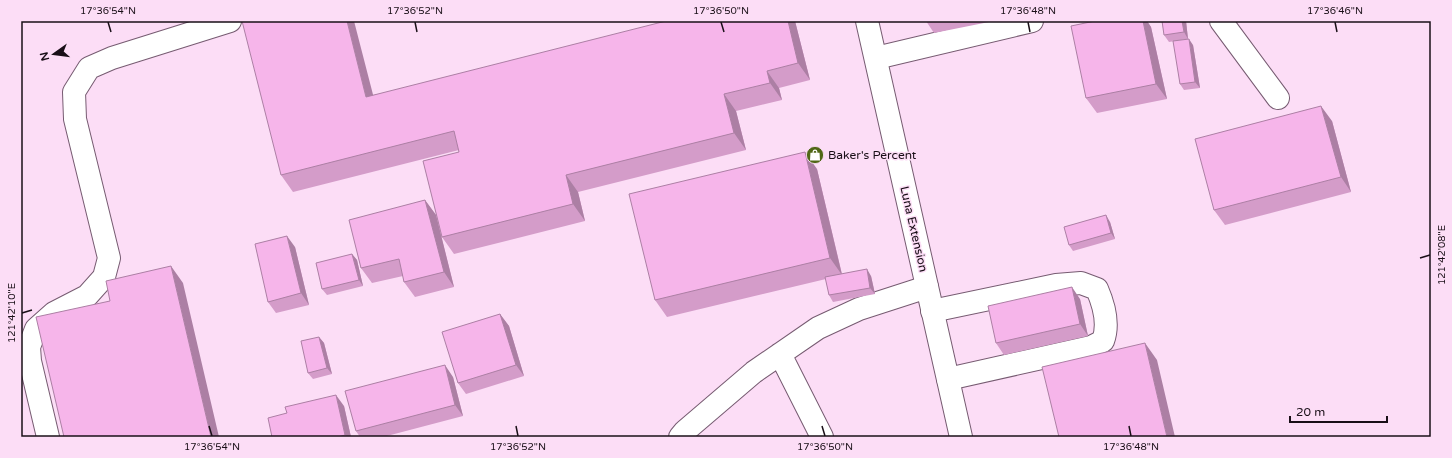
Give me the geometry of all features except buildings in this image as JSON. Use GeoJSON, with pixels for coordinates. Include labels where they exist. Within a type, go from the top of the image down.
{"type":"FeatureCollection","features":[{"type":"Feature","properties":{"kind":"main road"},"geometry":{"type":"LineString","coordinates":[[48,437],[30,361],[29,347],[36,329],[54,313],[87,296],[104,277],[109,258],[75,119],[74,92],[89,68],[112,58],[230,21]]}},
{"type":"Feature","properties":{"kind":"main road","name":"Luna Extension"},"geometry":{"type":"LineString","coordinates":[[867,21],[961,437]]}},
{"type":"Feature","properties":{"kind":"main road"},"geometry":{"type":"LineString","coordinates":[[876,58],[1032,21]]}},
{"type":"Feature","properties":{"kind":"main road"},"geometry":{"type":"LineString","coordinates":[[1221,21],[1278,98]]}},
{"type":"Feature","properties":{"kind":"main road"},"geometry":{"type":"LineString","coordinates":[[932,312],[1056,285],[1081,283],[1097,289],[1102,300],[1106,333],[1103,341],[1091,348],[948,379]]}},
{"type":"Feature","properties":{"kind":"main road"},"geometry":{"type":"LineString","coordinates":[[680,437],[685,431],[754,372],[818,328],[852,312],[927,287]]}},
{"type":"Feature","properties":{"kind":"main road"},"geometry":{"type":"LineString","coordinates":[[780,354],[822,437]]}},
{"type":"Feature","properties":{"kind":"place","name":"Baker's Percent"},"geometry":{"type":"Point","coordinates":[815,155]}}]}
